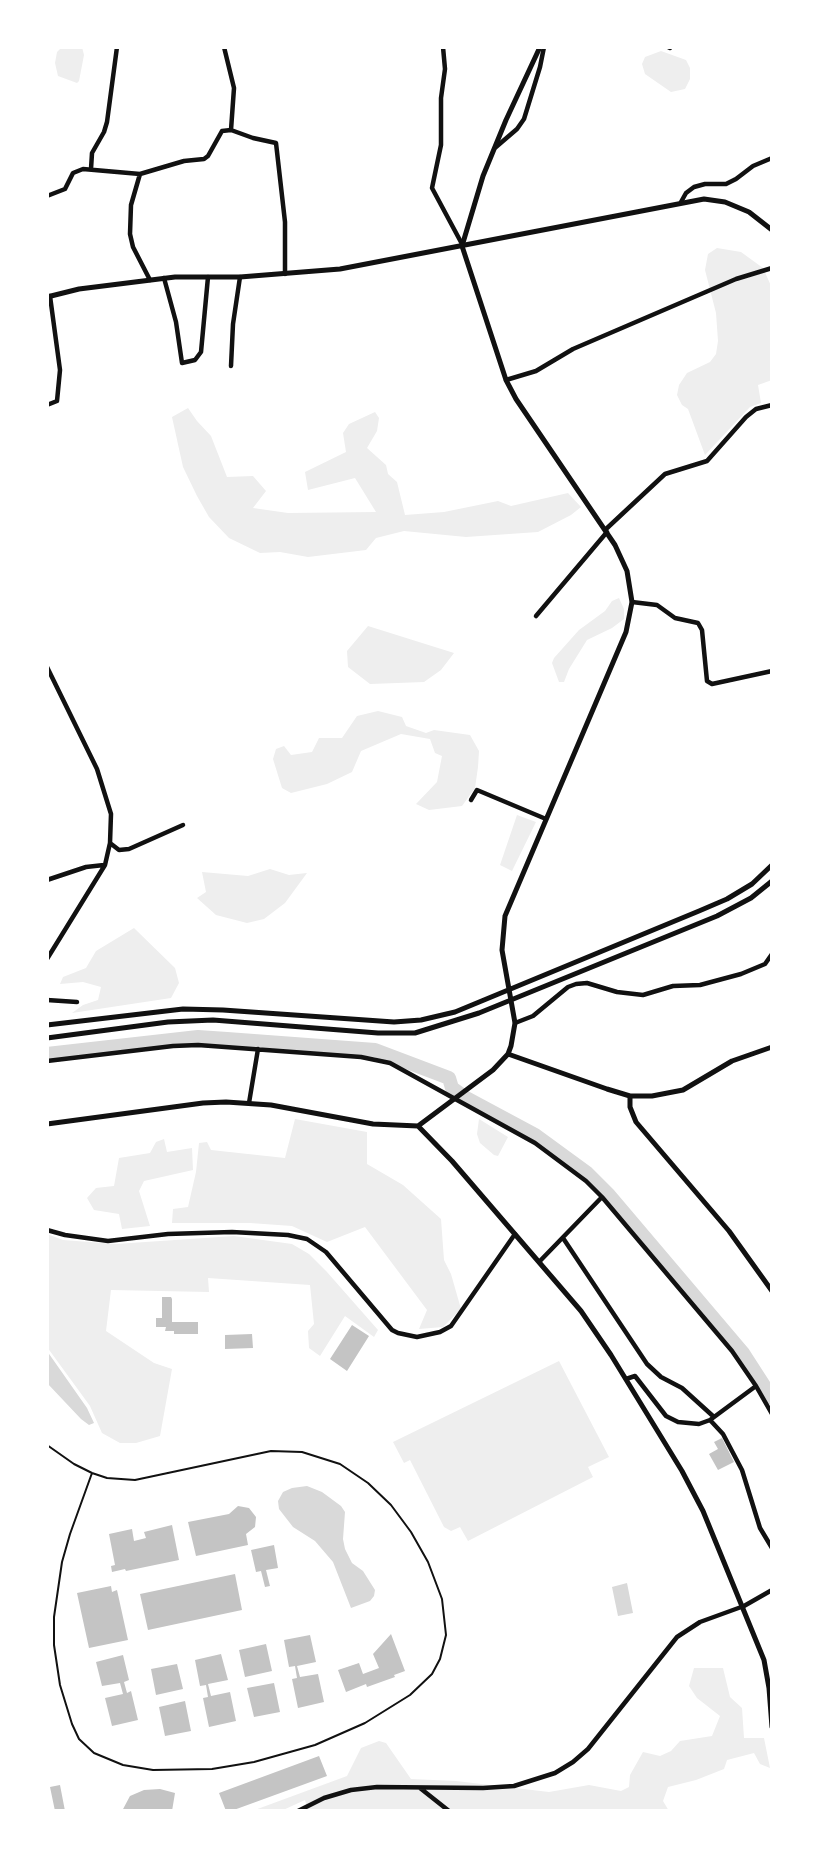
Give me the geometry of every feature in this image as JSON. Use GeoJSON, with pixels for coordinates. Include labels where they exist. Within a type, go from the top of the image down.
{"type":"FeatureCollection","features":[{"type":"Feature","properties":{"kind":"street"},"geometry":{"type":"LineString","coordinates":[[91,169],[92,153],[107,122],[117,47]]}},
{"type":"Feature","properties":{"kind":"street"},"geometry":{"type":"LineString","coordinates":[[225,47],[235,101],[231,130]]}},
{"type":"Feature","properties":{"kind":"street"},"geometry":{"type":"LineString","coordinates":[[47,1124],[203,1103],[249,1103],[373,1124],[418,1126],[493,1070],[512,1046],[515,1023],[502,950],[505,916],[626,632],[632,601],[627,571],[606,531],[516,399],[506,380],[462,245],[432,188],[441,145],[441,98],[445,69],[443,47]]}},
{"type":"Feature","properties":{"kind":"street"},"geometry":{"type":"LineString","coordinates":[[462,245],[483,176],[542,47]]}},
{"type":"Feature","properties":{"kind":"street"},"geometry":{"type":"LineString","coordinates":[[495,148],[517,129],[524,119],[538,77],[542,47]]}},
{"type":"Feature","properties":{"kind":"street"},"geometry":{"type":"LineString","coordinates":[[47,196],[65,189],[73,173],[91,169],[141,174],[184,161],[204,159],[222,131],[231,130],[276,143],[285,222],[285,274]]}},
{"type":"Feature","properties":{"kind":"street"},"geometry":{"type":"LineString","coordinates":[[681,202],[686,193],[694,187],[726,184],[753,166],[772,158]]}},
{"type":"Feature","properties":{"kind":"street"},"geometry":{"type":"LineString","coordinates":[[141,174],[131,205],[130,234],[133,247],[150,280]]}},
{"type":"Feature","properties":{"kind":"street"},"geometry":{"type":"LineString","coordinates":[[47,405],[57,401],[60,370],[48,296],[79,289],[164,278],[240,277],[340,269],[704,199],[725,202],[749,212],[772,230]]}},
{"type":"Feature","properties":{"kind":"street"},"geometry":{"type":"LineString","coordinates":[[506,380],[536,371],[573,349],[736,279],[772,268]]}},
{"type":"Feature","properties":{"kind":"street"},"geometry":{"type":"LineString","coordinates":[[164,278],[176,321],[182,363],[195,360],[201,352],[208,277]]}},
{"type":"Feature","properties":{"kind":"street"},"geometry":{"type":"LineString","coordinates":[[231,366],[233,324],[240,277]]}},
{"type":"Feature","properties":{"kind":"street"},"geometry":{"type":"LineString","coordinates":[[536,616],[606,531],[665,474],[706,461],[746,417],[757,409],[772,405]]}},
{"type":"Feature","properties":{"kind":"street"},"geometry":{"type":"LineString","coordinates":[[632,601],[657,605],[676,618],[698,623],[702,630],[707,681],[712,684],[772,671]]}},
{"type":"Feature","properties":{"kind":"street"},"geometry":{"type":"LineString","coordinates":[[47,667],[97,769],[111,814],[110,843],[105,865],[47,959]]}},
{"type":"Feature","properties":{"kind":"street"},"geometry":{"type":"LineString","coordinates":[[471,800],[477,790],[545,820]]}},
{"type":"Feature","properties":{"kind":"street"},"geometry":{"type":"LineString","coordinates":[[110,843],[119,850],[129,849],[183,825]]}},
{"type":"Feature","properties":{"kind":"street"},"geometry":{"type":"LineString","coordinates":[[47,880],[86,867],[105,865]]}},
{"type":"Feature","properties":{"kind":"street"},"geometry":{"type":"LineString","coordinates":[[47,1025],[183,1009],[394,1022],[421,1020],[455,1012],[727,899],[752,884],[772,865]]}},
{"type":"Feature","properties":{"kind":"street"},"geometry":{"type":"LineString","coordinates":[[47,1038],[168,1021],[213,1020],[378,1033],[415,1032],[445,1025],[511,1000],[717,916],[751,898],[772,881]]}},
{"type":"Feature","properties":{"kind":"street"},"geometry":{"type":"LineString","coordinates":[[515,1023],[533,1016],[568,987],[576,984],[587,983],[617,992],[643,995],[673,986],[700,985],[741,974],[765,964],[772,954]]}},
{"type":"Feature","properties":{"kind":"street"},"geometry":{"type":"LineString","coordinates":[[47,1000],[77,1002]]}},
{"type":"Feature","properties":{"kind":"street"},"geometry":{"type":"LineString","coordinates":[[47,1061],[173,1046],[258,1049],[375,1058],[411,1074],[456,1097],[554,1155],[602,1197],[732,1351],[772,1414]]}},
{"type":"Feature","properties":{"kind":"street"},"geometry":{"type":"LineString","coordinates":[[508,1054],[630,1096],[663,1095],[683,1090],[732,1061],[772,1047]]}},
{"type":"Feature","properties":{"kind":"street"},"geometry":{"type":"LineString","coordinates":[[249,1103],[258,1049]]}},
{"type":"Feature","properties":{"kind":"street"},"geometry":{"type":"LineString","coordinates":[[630,1096],[635,1122],[729,1231],[772,1291]]}},
{"type":"Feature","properties":{"kind":"street"},"geometry":{"type":"LineString","coordinates":[[418,1126],[452,1161],[581,1311],[682,1471],[704,1511],[764,1660],[772,1727]]}},
{"type":"Feature","properties":{"kind":"street"},"geometry":{"type":"LineString","coordinates":[[540,1262],[602,1197]]}},
{"type":"Feature","properties":{"kind":"street"},"geometry":{"type":"LineString","coordinates":[[47,1230],[65,1236],[108,1241],[168,1234],[232,1232],[288,1235],[307,1240],[326,1252],[392,1330],[398,1334],[417,1337],[440,1332],[451,1326],[515,1234]]}},
{"type":"Feature","properties":{"kind":"street"},"geometry":{"type":"LineString","coordinates":[[563,1238],[647,1364],[661,1377],[682,1388],[712,1418],[723,1434],[742,1470],[760,1528],[772,1548]]}},
{"type":"Feature","properties":{"kind":"street"},"geometry":{"type":"LineString","coordinates":[[626,1379],[635,1376],[666,1416],[678,1422],[699,1424],[712,1418],[756,1386]]}},
{"type":"Feature","properties":{"kind":"street"},"geometry":{"type":"LineString","coordinates":[[299,1811],[324,1798],[351,1790],[377,1787],[514,1786],[555,1773],[587,1749],[677,1637],[700,1622],[744,1606],[772,1590]]}},
{"type":"Feature","properties":{"kind":"street"},"geometry":{"type":"LineString","coordinates":[[419,1788],[449,1811]]}},
{"type":"Feature","properties":{"kind":"lane"},"geometry":{"type":"LineString","coordinates":[[47,1445],[92,1473],[107,1478],[135,1480],[259,1453],[286,1451],[319,1455],[340,1464],[380,1493],[401,1518],[428,1562],[442,1599],[446,1635],[440,1659],[432,1674],[410,1695],[365,1723],[315,1745],[261,1760],[212,1769],[164,1771],[123,1765],[94,1753],[79,1739],[72,1724],[60,1685],[54,1645],[54,1617],[62,1562],[92,1473]]}},
{"type":"Feature","properties":{"kind":"shaded area"},"geometry":{"type":"Polygon","coordinates":[[[62,47],[82,47],[84,55],[77,83],[58,76],[55,63],[57,52],[62,47]]]}},
{"type":"Feature","properties":{"kind":"shaded area"},"geometry":{"type":"Polygon","coordinates":[[[661,51],[686,60],[690,68],[690,79],[685,89],[671,92],[645,74],[642,64],[645,57],[661,51]]]}},
{"type":"Feature","properties":{"kind":"shaded area"},"geometry":{"type":"Polygon","coordinates":[[[717,248],[741,252],[763,268],[772,288],[772,380],[758,385],[761,403],[750,407],[705,455],[688,409],[682,405],[677,395],[679,385],[687,373],[710,362],[716,354],[716,313],[705,270],[708,254],[717,248]]]}},
{"type":"Feature","properties":{"kind":"shaded area"},"geometry":{"type":"Polygon","coordinates":[[[188,408],[211,436],[227,477],[253,476],[266,491],[253,508],[288,513],[376,512],[355,478],[308,490],[305,472],[346,452],[343,433],[349,424],[375,412],[379,418],[377,431],[367,448],[386,465],[388,474],[397,482],[405,515],[444,512],[498,501],[511,506],[568,493],[581,507],[538,532],[466,537],[404,531],[376,538],[366,550],[308,557],[280,552],[260,553],[229,538],[209,517],[197,496],[183,467],[172,417],[188,408]]]}},
{"type":"Feature","properties":{"kind":"shaded area"},"geometry":{"type":"Polygon","coordinates":[[[619,598],[624,609],[624,619],[587,640],[564,682],[559,682],[552,663],[554,658],[579,630],[619,598]]]}},
{"type":"Feature","properties":{"kind":"shaded area"},"geometry":{"type":"Polygon","coordinates":[[[368,626],[454,653],[441,670],[424,682],[370,684],[348,667],[347,651],[368,626]]]}},
{"type":"Feature","properties":{"kind":"shaded area"},"geometry":{"type":"Polygon","coordinates":[[[378,711],[402,717],[406,726],[426,733],[434,730],[470,735],[479,751],[478,767],[475,788],[462,806],[429,810],[416,804],[437,782],[442,756],[435,753],[430,739],[401,734],[361,751],[352,772],[327,784],[291,793],[282,788],[273,759],[276,749],[284,746],[291,755],[312,752],[319,738],[342,738],[357,716],[378,711]]]}},
{"type":"Feature","properties":{"kind":"shaded area"},"geometry":{"type":"Polygon","coordinates":[[[517,815],[536,822],[512,871],[500,865],[517,815]]]}},
{"type":"Feature","properties":{"kind":"shaded area"},"geometry":{"type":"Polygon","coordinates":[[[270,869],[289,875],[307,873],[285,903],[264,919],[247,923],[216,915],[197,898],[206,892],[202,872],[248,876],[270,869]]]}},
{"type":"Feature","properties":{"kind":"shaded area"},"geometry":{"type":"Polygon","coordinates":[[[134,928],[175,968],[179,983],[171,998],[72,1013],[83,1005],[98,1000],[101,987],[83,982],[60,984],[63,977],[86,968],[96,951],[134,928]]]}},
{"type":"Feature","properties":{"kind":"shaded area"},"geometry":{"type":"Polygon","coordinates":[[[295,1119],[367,1132],[367,1164],[403,1185],[441,1219],[444,1260],[461,1309],[443,1327],[419,1329],[427,1310],[365,1227],[327,1242],[292,1226],[172,1223],[173,1209],[188,1207],[199,1143],[207,1142],[211,1150],[285,1158],[295,1119]]]}},
{"type":"Feature","properties":{"kind":"shaded area"},"geometry":{"type":"Polygon","coordinates":[[[479,1119],[508,1137],[498,1156],[480,1143],[477,1134],[479,1119]]]}},
{"type":"Feature","properties":{"kind":"shaded area"},"geometry":{"type":"Polygon","coordinates":[[[164,1139],[167,1152],[192,1148],[193,1170],[144,1181],[139,1191],[150,1226],[122,1229],[119,1214],[94,1210],[87,1198],[96,1188],[114,1186],[119,1158],[150,1153],[156,1142],[164,1139]]]}},
{"type":"Feature","properties":{"kind":"shaded area"},"geometry":{"type":"Polygon","coordinates":[[[47,1234],[63,1240],[116,1244],[234,1236],[292,1244],[309,1254],[327,1272],[378,1330],[374,1337],[345,1316],[320,1356],[309,1348],[308,1331],[314,1324],[310,1285],[208,1278],[209,1292],[111,1290],[106,1331],[154,1363],[172,1369],[160,1436],[136,1443],[120,1443],[102,1433],[90,1406],[47,1347],[47,1234]]]}},
{"type":"Feature","properties":{"kind":"shaded area"},"geometry":{"type":"Polygon","coordinates":[[[47,1351],[87,1408],[94,1423],[89,1425],[81,1419],[47,1383],[47,1351]]]}},
{"type":"Feature","properties":{"kind":"shaded area"},"geometry":{"type":"Polygon","coordinates":[[[559,1361],[609,1457],[588,1467],[593,1477],[468,1541],[460,1527],[451,1531],[444,1527],[410,1460],[404,1463],[393,1442],[559,1361]]]}},
{"type":"Feature","properties":{"kind":"shaded area"},"geometry":{"type":"Polygon","coordinates":[[[307,1486],[322,1492],[345,1512],[345,1549],[352,1563],[363,1571],[375,1590],[370,1601],[351,1608],[333,1562],[315,1541],[293,1527],[279,1509],[278,1501],[283,1492],[307,1486]]]}},
{"type":"Feature","properties":{"kind":"shaded area"},"geometry":{"type":"Polygon","coordinates":[[[627,1583],[633,1613],[618,1616],[612,1587],[627,1583]]]}},
{"type":"Feature","properties":{"kind":"shaded area"},"geometry":{"type":"Polygon","coordinates":[[[694,1668],[723,1668],[730,1697],[742,1708],[744,1738],[764,1738],[770,1768],[760,1764],[754,1753],[727,1760],[724,1769],[668,1787],[663,1801],[669,1811],[308,1811],[305,1800],[281,1811],[252,1811],[347,1776],[361,1748],[379,1741],[386,1743],[411,1779],[456,1781],[549,1792],[589,1785],[621,1791],[629,1787],[630,1775],[643,1752],[660,1756],[671,1751],[680,1741],[712,1736],[720,1716],[697,1698],[689,1686],[694,1668]]]}},
{"type":"Feature","properties":{"kind":"building"},"geometry":{"type":"Polygon","coordinates":[[[162,1297],[172,1299],[172,1322],[198,1322],[198,1334],[174,1334],[174,1331],[165,1331],[166,1327],[156,1327],[156,1318],[162,1318],[162,1297]]]}},
{"type":"Feature","properties":{"kind":"building"},"geometry":{"type":"Polygon","coordinates":[[[352,1325],[369,1336],[347,1371],[330,1359],[352,1325]]]}},
{"type":"Feature","properties":{"kind":"building"},"geometry":{"type":"Polygon","coordinates":[[[252,1334],[253,1348],[225,1349],[225,1335],[252,1334]]]}},
{"type":"Feature","properties":{"kind":"building"},"geometry":{"type":"Polygon","coordinates":[[[722,1438],[734,1462],[718,1470],[709,1454],[718,1449],[714,1442],[722,1438]]]}},
{"type":"Feature","properties":{"kind":"building"},"geometry":{"type":"Polygon","coordinates":[[[238,1506],[249,1508],[256,1517],[255,1527],[246,1534],[248,1545],[196,1556],[188,1522],[229,1514],[238,1506]]]}},
{"type":"Feature","properties":{"kind":"building"},"geometry":{"type":"Polygon","coordinates":[[[172,1525],[179,1560],[112,1572],[111,1566],[115,1565],[109,1534],[132,1529],[134,1541],[146,1538],[144,1532],[172,1525]]]}},
{"type":"Feature","properties":{"kind":"building"},"geometry":{"type":"Polygon","coordinates":[[[274,1545],[278,1568],[266,1570],[270,1586],[265,1587],[261,1571],[256,1572],[251,1550],[274,1545]]]}},
{"type":"Feature","properties":{"kind":"building"},"geometry":{"type":"Polygon","coordinates":[[[235,1574],[242,1610],[148,1630],[140,1594],[235,1574]]]}},
{"type":"Feature","properties":{"kind":"building"},"geometry":{"type":"Polygon","coordinates":[[[111,1586],[112,1592],[117,1590],[128,1640],[89,1648],[77,1593],[111,1586]]]}},
{"type":"Feature","properties":{"kind":"building"},"geometry":{"type":"Polygon","coordinates":[[[391,1634],[405,1671],[367,1687],[366,1684],[346,1692],[338,1670],[359,1663],[363,1674],[379,1668],[373,1654],[391,1634]]]}},
{"type":"Feature","properties":{"kind":"building"},"geometry":{"type":"Polygon","coordinates":[[[310,1635],[316,1662],[297,1666],[300,1677],[318,1674],[324,1702],[298,1708],[292,1679],[297,1678],[295,1666],[289,1667],[284,1640],[310,1635]]]}},
{"type":"Feature","properties":{"kind":"building"},"geometry":{"type":"Polygon","coordinates":[[[266,1644],[272,1671],[245,1677],[239,1650],[266,1644]]]}},
{"type":"Feature","properties":{"kind":"building"},"geometry":{"type":"Polygon","coordinates":[[[221,1654],[228,1680],[208,1684],[211,1696],[230,1692],[236,1721],[209,1727],[203,1698],[208,1697],[206,1685],[200,1686],[195,1660],[221,1654]]]}},
{"type":"Feature","properties":{"kind":"building"},"geometry":{"type":"Polygon","coordinates":[[[123,1655],[129,1680],[124,1682],[127,1693],[131,1691],[138,1720],[112,1726],[105,1698],[123,1694],[120,1683],[102,1686],[96,1662],[123,1655]]]}},
{"type":"Feature","properties":{"kind":"building"},"geometry":{"type":"Polygon","coordinates":[[[177,1664],[183,1689],[156,1695],[151,1669],[177,1664]]]}},
{"type":"Feature","properties":{"kind":"building"},"geometry":{"type":"Polygon","coordinates":[[[274,1683],[280,1712],[254,1717],[247,1688],[274,1683]]]}},
{"type":"Feature","properties":{"kind":"building"},"geometry":{"type":"Polygon","coordinates":[[[185,1701],[191,1731],[165,1736],[159,1707],[185,1701]]]}},
{"type":"Feature","properties":{"kind":"building"},"geometry":{"type":"Polygon","coordinates":[[[319,1756],[327,1776],[226,1811],[219,1793],[319,1756]]]}},
{"type":"Feature","properties":{"kind":"building"},"geometry":{"type":"Polygon","coordinates":[[[60,1785],[65,1811],[55,1811],[50,1787],[60,1785]]]}},
{"type":"Feature","properties":{"kind":"building"},"geometry":{"type":"Polygon","coordinates":[[[160,1789],[175,1793],[172,1811],[122,1811],[130,1796],[144,1790],[160,1789]]]}},
{"type":"Feature","properties":{"kind":"waterway"},"geometry":{"type":"LineString","coordinates":[[47,1054],[198,1037],[375,1050],[449,1078],[452,1088],[466,1098],[535,1135],[587,1173],[609,1195],[743,1353],[772,1398]]}}]}
